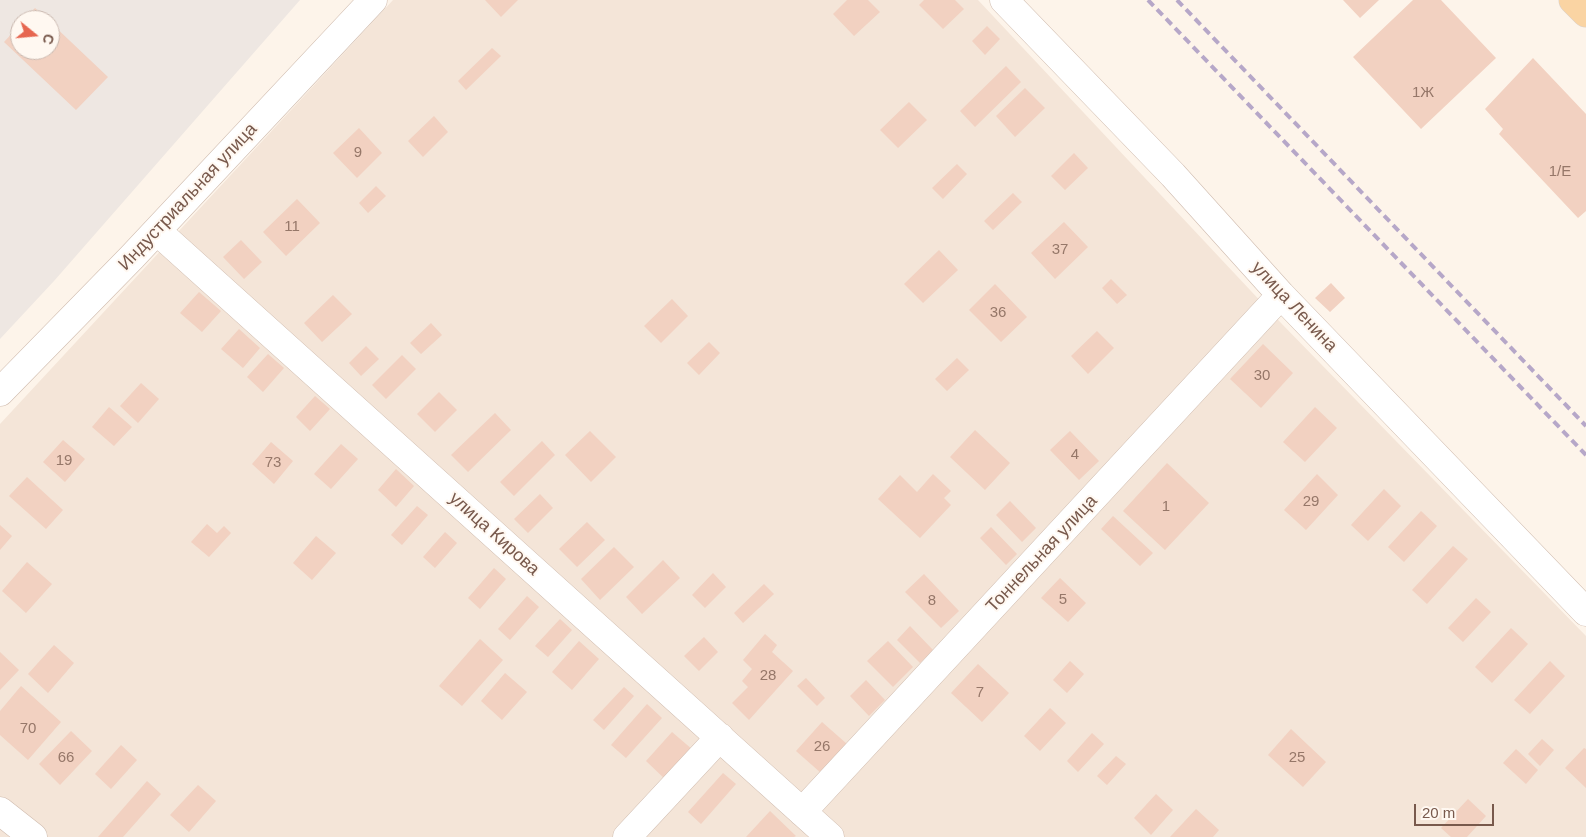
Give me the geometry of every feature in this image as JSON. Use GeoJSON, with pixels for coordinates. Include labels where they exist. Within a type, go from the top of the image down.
{"type":"FeatureCollection","features":[{"type":"Feature","properties":{"kind":"main road"},"geometry":{"type":"LineString","coordinates":[[1573,0],[1586,14]]}},
{"type":"Feature","properties":{"kind":"street","name":"Индустриальная улица"},"geometry":{"type":"LineString","coordinates":[[0,392],[157,231],[374,0]]}},
{"type":"Feature","properties":{"kind":"street","name":"улица Ленина"},"geometry":{"type":"LineString","coordinates":[[1004,0],[1173,175],[1281,295],[1586,612]]}},
{"type":"Feature","properties":{"kind":"street","name":"улица Кирова"},"geometry":{"type":"LineString","coordinates":[[157,231],[830,837]]}},
{"type":"Feature","properties":{"kind":"street","name":"Тоннельная улица"},"geometry":{"type":"LineString","coordinates":[[802,812],[1281,295]]}},
{"type":"Feature","properties":{"kind":"street"},"geometry":{"type":"LineString","coordinates":[[627,837],[720,737]]}},
{"type":"Feature","properties":{"kind":"street"},"geometry":{"type":"LineString","coordinates":[[0,811],[33,837]]}},
{"type":"Feature","properties":{"kind":"shaded area"},"geometry":{"type":"Polygon","coordinates":[[[0,0],[300,0],[54,281],[0,339],[0,0]]]}},
{"type":"Feature","properties":{"kind":"shaded area"},"geometry":{"type":"Polygon","coordinates":[[[393,0],[978,0],[1281,323],[1586,636],[1586,837],[0,837],[0,424],[393,0]]]}},
{"type":"Feature","properties":{"kind":"building"},"geometry":{"type":"Polygon","coordinates":[[[485,0],[518,0],[501,17],[485,0]]]}},
{"type":"Feature","properties":{"kind":"building"},"geometry":{"type":"Polygon","coordinates":[[[847,0],[868,0],[880,12],[854,36],[833,14],[847,0]]]}},
{"type":"Feature","properties":{"kind":"building"},"geometry":{"type":"Polygon","coordinates":[[[924,0],[955,0],[964,9],[943,29],[919,5],[924,0]]]}},
{"type":"Feature","properties":{"kind":"building"},"geometry":{"type":"Polygon","coordinates":[[[1343,0],[1379,0],[1360,18],[1343,0]]]}},
{"type":"Feature","properties":{"kind":"building"},"geometry":{"type":"Polygon","coordinates":[[[1413,0],[1441,0],[1496,58],[1421,129],[1353,57],[1413,0]]]}},
{"type":"Feature","properties":{"kind":"building"},"geometry":{"type":"Polygon","coordinates":[[[987,26],[1000,39],[985,55],[972,41],[987,26]]]}},
{"type":"Feature","properties":{"kind":"building"},"geometry":{"type":"Polygon","coordinates":[[[60,31],[108,77],[76,110],[23,60],[60,60],[60,31]]]}},
{"type":"Feature","properties":{"kind":"building"},"geometry":{"type":"Polygon","coordinates":[[[10,36],[10,48],[4,42],[10,36]]]}},
{"type":"Feature","properties":{"kind":"building"},"geometry":{"type":"Polygon","coordinates":[[[492,48],[501,56],[466,90],[458,81],[492,48]]]}},
{"type":"Feature","properties":{"kind":"building"},"geometry":{"type":"Polygon","coordinates":[[[1533,58],[1586,114],[1586,211],[1578,218],[1499,134],[1503,129],[1485,109],[1533,58]]]}},
{"type":"Feature","properties":{"kind":"building"},"geometry":{"type":"Polygon","coordinates":[[[1006,66],[1021,82],[975,127],[960,111],[1006,66]]]}},
{"type":"Feature","properties":{"kind":"building"},"geometry":{"type":"Polygon","coordinates":[[[1025,88],[1045,108],[1015,137],[996,116],[1025,88]]]}},
{"type":"Feature","properties":{"kind":"building"},"geometry":{"type":"Polygon","coordinates":[[[909,102],[927,120],[898,148],[880,130],[909,102]]]}},
{"type":"Feature","properties":{"kind":"building"},"geometry":{"type":"Polygon","coordinates":[[[434,116],[448,132],[423,157],[408,141],[434,116]]]}},
{"type":"Feature","properties":{"kind":"building"},"geometry":{"type":"Polygon","coordinates":[[[359,128],[382,153],[357,178],[333,153],[359,128]]]}},
{"type":"Feature","properties":{"kind":"building"},"geometry":{"type":"Polygon","coordinates":[[[1074,153],[1088,168],[1065,190],[1051,176],[1074,153]]]}},
{"type":"Feature","properties":{"kind":"building"},"geometry":{"type":"Polygon","coordinates":[[[957,164],[967,174],[943,199],[932,188],[957,164]]]}},
{"type":"Feature","properties":{"kind":"building"},"geometry":{"type":"Polygon","coordinates":[[[376,186],[386,196],[368,213],[359,203],[376,186]]]}},
{"type":"Feature","properties":{"kind":"building"},"geometry":{"type":"Polygon","coordinates":[[[1013,193],[1022,202],[993,230],[984,221],[1013,193]]]}},
{"type":"Feature","properties":{"kind":"building"},"geometry":{"type":"Polygon","coordinates":[[[297,199],[320,223],[286,256],[263,232],[297,199]]]}},
{"type":"Feature","properties":{"kind":"building"},"geometry":{"type":"Polygon","coordinates":[[[1064,222],[1088,247],[1055,279],[1031,253],[1064,222]]]}},
{"type":"Feature","properties":{"kind":"building"},"geometry":{"type":"Polygon","coordinates":[[[241,240],[262,262],[244,279],[223,257],[241,240]]]}},
{"type":"Feature","properties":{"kind":"building"},"geometry":{"type":"Polygon","coordinates":[[[939,250],[958,270],[923,303],[904,284],[939,250]]]}},
{"type":"Feature","properties":{"kind":"building"},"geometry":{"type":"Polygon","coordinates":[[[1111,279],[1127,295],[1117,304],[1102,288],[1111,279]]]}},
{"type":"Feature","properties":{"kind":"building"},"geometry":{"type":"Polygon","coordinates":[[[1331,283],[1345,298],[1330,312],[1315,298],[1331,283]]]}},
{"type":"Feature","properties":{"kind":"building"},"geometry":{"type":"Polygon","coordinates":[[[995,284],[1027,317],[1001,342],[969,310],[995,284]]]}},
{"type":"Feature","properties":{"kind":"building"},"geometry":{"type":"Polygon","coordinates":[[[199,292],[221,311],[202,332],[180,313],[199,292]]]}},
{"type":"Feature","properties":{"kind":"building"},"geometry":{"type":"Polygon","coordinates":[[[333,295],[352,314],[322,342],[304,323],[333,295]]]}},
{"type":"Feature","properties":{"kind":"building"},"geometry":{"type":"Polygon","coordinates":[[[672,299],[688,316],[661,343],[644,326],[672,299]]]}},
{"type":"Feature","properties":{"kind":"building"},"geometry":{"type":"Polygon","coordinates":[[[431,323],[442,335],[421,354],[410,343],[431,323]]]}},
{"type":"Feature","properties":{"kind":"building"},"geometry":{"type":"Polygon","coordinates":[[[239,329],[260,348],[243,368],[221,349],[239,329]]]}},
{"type":"Feature","properties":{"kind":"building"},"geometry":{"type":"Polygon","coordinates":[[[1097,331],[1114,348],[1088,374],[1071,356],[1097,331]]]}},
{"type":"Feature","properties":{"kind":"building"},"geometry":{"type":"Polygon","coordinates":[[[709,342],[720,353],[699,375],[687,363],[709,342]]]}},
{"type":"Feature","properties":{"kind":"building"},"geometry":{"type":"Polygon","coordinates":[[[1263,344],[1293,373],[1261,408],[1230,379],[1263,344]]]}},
{"type":"Feature","properties":{"kind":"building"},"geometry":{"type":"Polygon","coordinates":[[[366,346],[379,359],[361,376],[349,363],[366,346]]]}},
{"type":"Feature","properties":{"kind":"building"},"geometry":{"type":"Polygon","coordinates":[[[268,354],[284,368],[263,392],[247,377],[268,354]]]}},
{"type":"Feature","properties":{"kind":"building"},"geometry":{"type":"Polygon","coordinates":[[[402,355],[416,369],[386,399],[372,385],[402,355]]]}},
{"type":"Feature","properties":{"kind":"building"},"geometry":{"type":"Polygon","coordinates":[[[957,358],[969,370],[947,391],[935,379],[957,358]]]}},
{"type":"Feature","properties":{"kind":"building"},"geometry":{"type":"Polygon","coordinates":[[[141,383],[159,399],[138,423],[120,406],[141,383]]]}},
{"type":"Feature","properties":{"kind":"building"},"geometry":{"type":"Polygon","coordinates":[[[439,392],[457,410],[435,432],[417,414],[439,392]]]}},
{"type":"Feature","properties":{"kind":"building"},"geometry":{"type":"Polygon","coordinates":[[[315,396],[330,409],[310,431],[296,417],[315,396]]]}},
{"type":"Feature","properties":{"kind":"building"},"geometry":{"type":"Polygon","coordinates":[[[109,407],[132,427],[114,446],[92,427],[109,407]]]}},
{"type":"Feature","properties":{"kind":"building"},"geometry":{"type":"Polygon","coordinates":[[[1315,407],[1337,428],[1305,462],[1283,442],[1315,407]]]}},
{"type":"Feature","properties":{"kind":"building"},"geometry":{"type":"Polygon","coordinates":[[[495,413],[511,430],[468,472],[451,455],[495,413]]]}},
{"type":"Feature","properties":{"kind":"building"},"geometry":{"type":"Polygon","coordinates":[[[975,430],[1010,463],[985,490],[950,457],[975,430]]]}},
{"type":"Feature","properties":{"kind":"building"},"geometry":{"type":"Polygon","coordinates":[[[590,431],[616,457],[591,482],[565,455],[590,431]]]}},
{"type":"Feature","properties":{"kind":"building"},"geometry":{"type":"Polygon","coordinates":[[[1070,431],[1099,461],[1079,480],[1050,450],[1070,431]]]}},
{"type":"Feature","properties":{"kind":"building"},"geometry":{"type":"Polygon","coordinates":[[[63,440],[85,459],[65,482],[43,462],[63,440]]]}},
{"type":"Feature","properties":{"kind":"building"},"geometry":{"type":"Polygon","coordinates":[[[542,441],[555,455],[514,496],[500,482],[542,441]]]}},
{"type":"Feature","properties":{"kind":"building"},"geometry":{"type":"Polygon","coordinates":[[[271,442],[293,461],[274,484],[252,464],[271,442]]]}},
{"type":"Feature","properties":{"kind":"building"},"geometry":{"type":"Polygon","coordinates":[[[341,444],[358,459],[331,489],[314,474],[341,444]]]}},
{"type":"Feature","properties":{"kind":"building"},"geometry":{"type":"Polygon","coordinates":[[[1167,463],[1209,503],[1165,550],[1123,511],[1167,463]]]}},
{"type":"Feature","properties":{"kind":"building"},"geometry":{"type":"Polygon","coordinates":[[[396,469],[414,486],[396,507],[378,490],[396,469]]]}},
{"type":"Feature","properties":{"kind":"building"},"geometry":{"type":"Polygon","coordinates":[[[933,474],[951,491],[944,498],[951,505],[920,538],[878,499],[900,475],[917,492],[933,474]]]}},
{"type":"Feature","properties":{"kind":"building"},"geometry":{"type":"Polygon","coordinates":[[[1317,474],[1338,495],[1306,530],[1284,510],[1317,474]]]}},
{"type":"Feature","properties":{"kind":"building"},"geometry":{"type":"Polygon","coordinates":[[[27,477],[63,510],[46,529],[9,496],[27,477]]]}},
{"type":"Feature","properties":{"kind":"building"},"geometry":{"type":"Polygon","coordinates":[[[1384,489],[1401,506],[1368,541],[1351,525],[1384,489]]]}},
{"type":"Feature","properties":{"kind":"building"},"geometry":{"type":"Polygon","coordinates":[[[540,494],[553,508],[528,533],[514,519],[540,494]]]}},
{"type":"Feature","properties":{"kind":"building"},"geometry":{"type":"Polygon","coordinates":[[[1010,501],[1036,528],[1022,542],[996,515],[1010,501]]]}},
{"type":"Feature","properties":{"kind":"building"},"geometry":{"type":"Polygon","coordinates":[[[417,506],[428,515],[402,545],[391,535],[417,506]]]}},
{"type":"Feature","properties":{"kind":"building"},"geometry":{"type":"Polygon","coordinates":[[[1421,511],[1437,526],[1404,562],[1388,547],[1421,511]]]}},
{"type":"Feature","properties":{"kind":"building"},"geometry":{"type":"Polygon","coordinates":[[[1113,516],[1153,553],[1140,566],[1101,529],[1113,516]]]}},
{"type":"Feature","properties":{"kind":"building"},"geometry":{"type":"Polygon","coordinates":[[[587,522],[605,540],[577,567],[559,549],[587,522]]]}},
{"type":"Feature","properties":{"kind":"building"},"geometry":{"type":"Polygon","coordinates":[[[207,524],[217,533],[224,526],[231,533],[209,557],[191,542],[207,524]]]}},
{"type":"Feature","properties":{"kind":"building"},"geometry":{"type":"Polygon","coordinates":[[[0,525],[12,536],[0,550],[0,525]]]}},
{"type":"Feature","properties":{"kind":"building"},"geometry":{"type":"Polygon","coordinates":[[[991,527],[1017,554],[1006,565],[980,538],[991,527]]]}},
{"type":"Feature","properties":{"kind":"building"},"geometry":{"type":"Polygon","coordinates":[[[445,532],[457,543],[435,568],[423,557],[445,532]]]}},
{"type":"Feature","properties":{"kind":"building"},"geometry":{"type":"Polygon","coordinates":[[[316,536],[336,553],[312,580],[293,563],[316,536]]]}},
{"type":"Feature","properties":{"kind":"building"},"geometry":{"type":"Polygon","coordinates":[[[1453,546],[1468,559],[1427,604],[1412,590],[1453,546]]]}},
{"type":"Feature","properties":{"kind":"building"},"geometry":{"type":"Polygon","coordinates":[[[614,547],[634,567],[600,600],[581,579],[614,547]]]}},
{"type":"Feature","properties":{"kind":"building"},"geometry":{"type":"Polygon","coordinates":[[[663,560],[680,578],[642,614],[626,597],[663,560]]]}},
{"type":"Feature","properties":{"kind":"building"},"geometry":{"type":"Polygon","coordinates":[[[27,562],[52,584],[26,613],[2,591],[27,562]]]}},
{"type":"Feature","properties":{"kind":"building"},"geometry":{"type":"Polygon","coordinates":[[[494,568],[506,579],[480,609],[468,598],[494,568]]]}},
{"type":"Feature","properties":{"kind":"building"},"geometry":{"type":"Polygon","coordinates":[[[713,573],[726,587],[705,608],[692,595],[713,573]]]}},
{"type":"Feature","properties":{"kind":"building"},"geometry":{"type":"Polygon","coordinates":[[[924,574],[959,611],[941,628],[905,592],[924,574]]]}},
{"type":"Feature","properties":{"kind":"building"},"geometry":{"type":"Polygon","coordinates":[[[1060,578],[1086,603],[1068,622],[1041,598],[1060,578]]]}},
{"type":"Feature","properties":{"kind":"building"},"geometry":{"type":"Polygon","coordinates":[[[764,584],[774,594],[743,623],[734,613],[764,584]]]}},
{"type":"Feature","properties":{"kind":"building"},"geometry":{"type":"Polygon","coordinates":[[[527,596],[539,607],[510,640],[498,629],[527,596]]]}},
{"type":"Feature","properties":{"kind":"building"},"geometry":{"type":"Polygon","coordinates":[[[1476,598],[1491,612],[1463,642],[1448,628],[1476,598]]]}},
{"type":"Feature","properties":{"kind":"building"},"geometry":{"type":"Polygon","coordinates":[[[560,619],[572,630],[548,657],[535,646],[560,619]]]}},
{"type":"Feature","properties":{"kind":"building"},"geometry":{"type":"Polygon","coordinates":[[[910,626],[933,650],[920,663],[897,640],[910,626]]]}},
{"type":"Feature","properties":{"kind":"building"},"geometry":{"type":"Polygon","coordinates":[[[1511,628],[1528,644],[1492,683],[1475,667],[1511,628]]]}},
{"type":"Feature","properties":{"kind":"building"},"geometry":{"type":"Polygon","coordinates":[[[765,634],[777,645],[772,652],[793,671],[749,720],[732,703],[748,687],[742,681],[752,669],[743,660],[765,634]]]}},
{"type":"Feature","properties":{"kind":"building"},"geometry":{"type":"Polygon","coordinates":[[[704,637],[718,652],[699,671],[684,656],[704,637]]]}},
{"type":"Feature","properties":{"kind":"building"},"geometry":{"type":"Polygon","coordinates":[[[480,639],[503,660],[462,706],[439,686],[480,639]]]}},
{"type":"Feature","properties":{"kind":"building"},"geometry":{"type":"Polygon","coordinates":[[[579,641],[599,659],[572,690],[552,672],[579,641]]]}},
{"type":"Feature","properties":{"kind":"building"},"geometry":{"type":"Polygon","coordinates":[[[888,641],[913,667],[893,687],[867,661],[888,641]]]}},
{"type":"Feature","properties":{"kind":"building"},"geometry":{"type":"Polygon","coordinates":[[[54,645],[74,663],[48,693],[28,674],[54,645]]]}},
{"type":"Feature","properties":{"kind":"building"},"geometry":{"type":"Polygon","coordinates":[[[0,652],[19,670],[0,690],[0,652]]]}},
{"type":"Feature","properties":{"kind":"building"},"geometry":{"type":"Polygon","coordinates":[[[1070,661],[1084,674],[1067,693],[1053,680],[1070,661]]]}},
{"type":"Feature","properties":{"kind":"building"},"geometry":{"type":"Polygon","coordinates":[[[1550,661],[1565,676],[1530,714],[1514,700],[1550,661]]]}},
{"type":"Feature","properties":{"kind":"building"},"geometry":{"type":"Polygon","coordinates":[[[978,664],[1009,693],[982,722],[951,693],[978,664]]]}},
{"type":"Feature","properties":{"kind":"building"},"geometry":{"type":"Polygon","coordinates":[[[505,673],[527,692],[502,720],[481,701],[505,673]]]}},
{"type":"Feature","properties":{"kind":"building"},"geometry":{"type":"Polygon","coordinates":[[[806,678],[825,698],[817,706],[797,686],[806,678]]]}},
{"type":"Feature","properties":{"kind":"building"},"geometry":{"type":"Polygon","coordinates":[[[866,680],[885,700],[869,716],[850,696],[866,680]]]}},
{"type":"Feature","properties":{"kind":"building"},"geometry":{"type":"Polygon","coordinates":[[[21,686],[61,722],[28,760],[0,735],[0,711],[21,686]]]}},
{"type":"Feature","properties":{"kind":"building"},"geometry":{"type":"Polygon","coordinates":[[[624,687],[634,696],[604,730],[593,720],[624,687]]]}},
{"type":"Feature","properties":{"kind":"building"},"geometry":{"type":"Polygon","coordinates":[[[647,704],[662,718],[626,758],[611,745],[647,704]]]}},
{"type":"Feature","properties":{"kind":"building"},"geometry":{"type":"Polygon","coordinates":[[[1050,708],[1066,723],[1040,751],[1024,736],[1050,708]]]}},
{"type":"Feature","properties":{"kind":"building"},"geometry":{"type":"Polygon","coordinates":[[[822,722],[847,744],[821,773],[796,751],[822,722]]]}},
{"type":"Feature","properties":{"kind":"building"},"geometry":{"type":"Polygon","coordinates":[[[1291,729],[1326,762],[1303,787],[1268,755],[1291,729]]]}},
{"type":"Feature","properties":{"kind":"building"},"geometry":{"type":"Polygon","coordinates":[[[71,731],[92,751],[60,785],[39,764],[71,731]]]}},
{"type":"Feature","properties":{"kind":"building"},"geometry":{"type":"Polygon","coordinates":[[[672,732],[693,750],[666,780],[646,761],[672,732]]]}},
{"type":"Feature","properties":{"kind":"building"},"geometry":{"type":"Polygon","coordinates":[[[1092,733],[1104,744],[1078,772],[1067,761],[1092,733]]]}},
{"type":"Feature","properties":{"kind":"building"},"geometry":{"type":"Polygon","coordinates":[[[1542,739],[1554,750],[1540,766],[1528,754],[1542,739]]]}},
{"type":"Feature","properties":{"kind":"building"},"geometry":{"type":"Polygon","coordinates":[[[121,745],[137,760],[111,789],[95,774],[121,745]]]}},
{"type":"Feature","properties":{"kind":"building"},"geometry":{"type":"Polygon","coordinates":[[[1584,748],[1586,749],[1586,788],[1565,768],[1584,748]]]}},
{"type":"Feature","properties":{"kind":"building"},"geometry":{"type":"Polygon","coordinates":[[[1516,749],[1538,770],[1526,784],[1503,763],[1516,749]]]}},
{"type":"Feature","properties":{"kind":"building"},"geometry":{"type":"Polygon","coordinates":[[[1116,756],[1126,764],[1107,785],[1097,776],[1116,756]]]}},
{"type":"Feature","properties":{"kind":"building"},"geometry":{"type":"Polygon","coordinates":[[[723,773],[736,784],[701,824],[688,812],[723,773]]]}},
{"type":"Feature","properties":{"kind":"building"},"geometry":{"type":"Polygon","coordinates":[[[147,781],[161,794],[123,837],[98,837],[147,781]]]}},
{"type":"Feature","properties":{"kind":"building"},"geometry":{"type":"Polygon","coordinates":[[[198,785],[216,801],[189,832],[170,815],[198,785]]]}},
{"type":"Feature","properties":{"kind":"building"},"geometry":{"type":"Polygon","coordinates":[[[1156,794],[1173,810],[1151,835],[1134,818],[1156,794]]]}},
{"type":"Feature","properties":{"kind":"building"},"geometry":{"type":"Polygon","coordinates":[[[1468,799],[1486,816],[1467,837],[1451,837],[1441,828],[1468,799]]]}},
{"type":"Feature","properties":{"kind":"building"},"geometry":{"type":"Polygon","coordinates":[[[1196,809],[1219,830],[1213,837],[1170,837],[1196,809]]]}},
{"type":"Feature","properties":{"kind":"building"},"geometry":{"type":"Polygon","coordinates":[[[770,811],[796,836],[746,837],[770,811]]]}},
{"type":"Feature","properties":{"kind":"railway"},"geometry":{"type":"LineString","coordinates":[[1148,0],[1586,455]]}},
{"type":"Feature","properties":{"kind":"railway"},"geometry":{"type":"LineString","coordinates":[[1177,0],[1586,426]]}}]}
